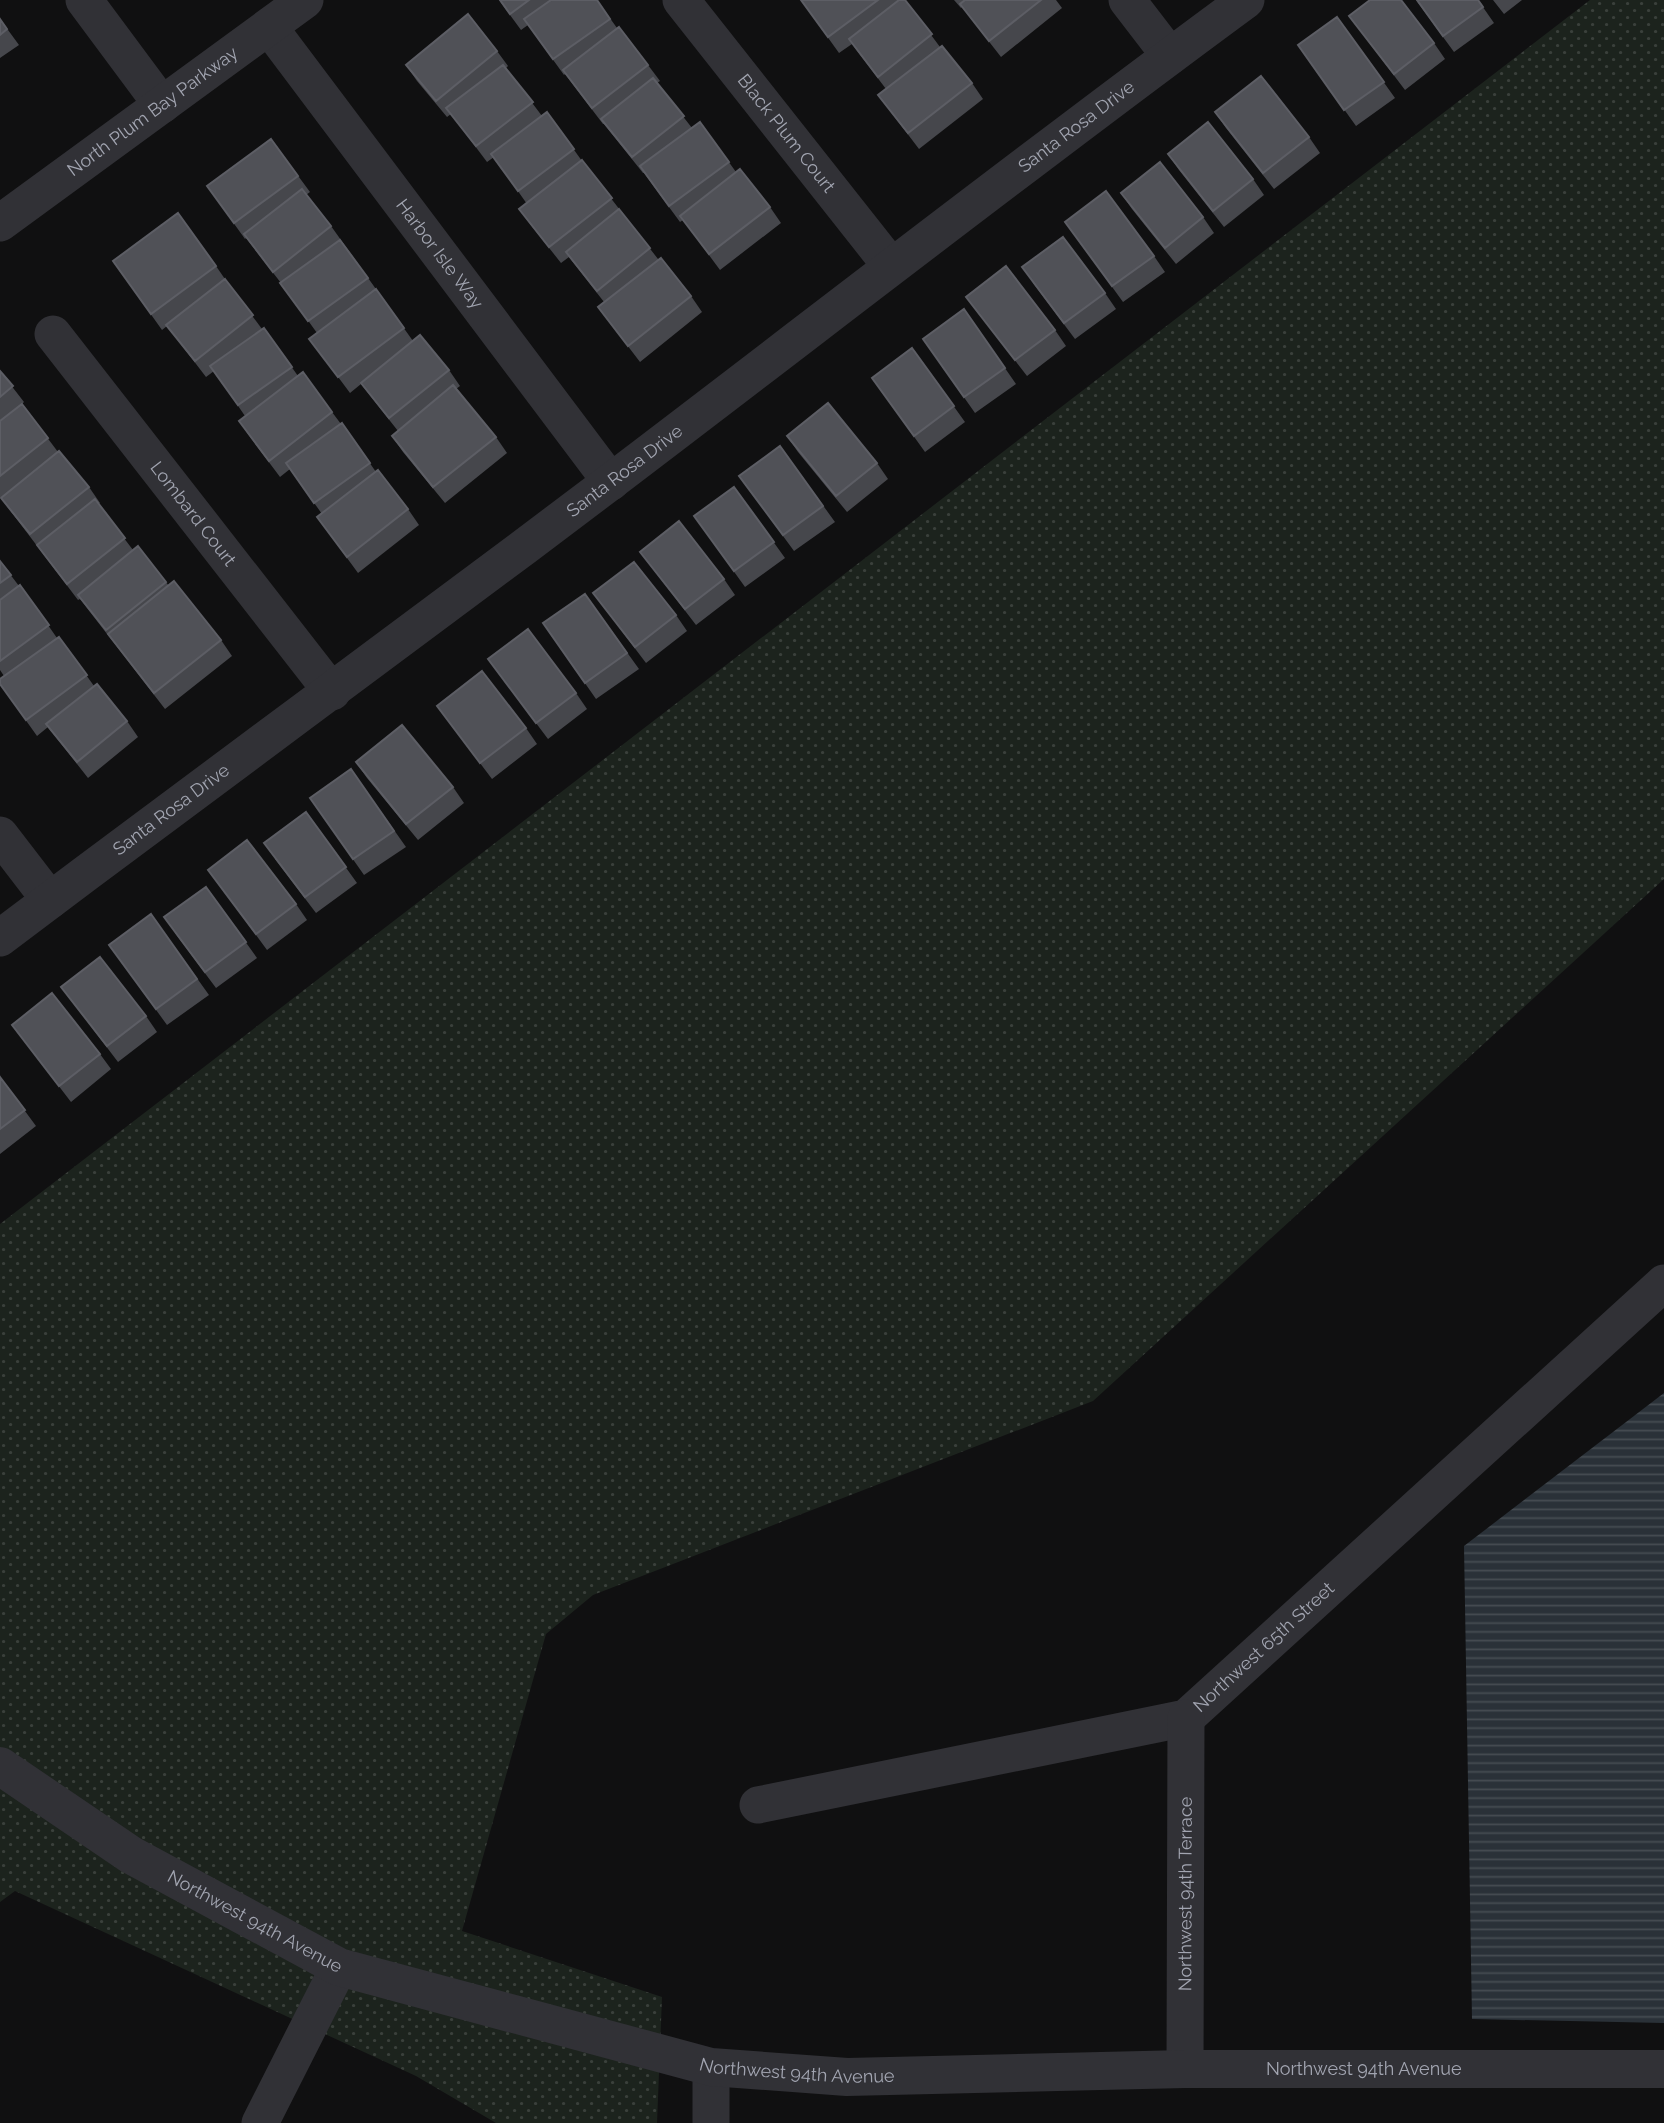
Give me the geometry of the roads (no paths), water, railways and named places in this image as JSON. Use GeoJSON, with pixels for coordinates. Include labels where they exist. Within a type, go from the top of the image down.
{"type":"FeatureCollection","features":[{"type":"Feature","properties":{"kind":"street"},"geometry":{"type":"LineString","coordinates":[[84,0],[162,105]]}},
{"type":"Feature","properties":{"kind":"street","name":"North Plum Bay Parkway"},"geometry":{"type":"LineString","coordinates":[[0,223],[304,0]]}},
{"type":"Feature","properties":{"kind":"street","name":"Black Plum Court"},"geometry":{"type":"LineString","coordinates":[[681,0],[891,266]]}},
{"type":"Feature","properties":{"kind":"street"},"geometry":{"type":"LineString","coordinates":[[1127,0],[1170,56]]}},
{"type":"Feature","properties":{"kind":"street","name":"Santa Rosa Drive"},"geometry":{"type":"LineString","coordinates":[[0,937],[332,692],[891,266],[1246,0]]}},
{"type":"Feature","properties":{"kind":"street","name":"Harbor Isle Way"},"geometry":{"type":"LineString","coordinates":[[270,27],[611,482]]}},
{"type":"Feature","properties":{"kind":"street","name":"Lombard Court"},"geometry":{"type":"LineString","coordinates":[[53,334],[332,692]]}},
{"type":"Feature","properties":{"kind":"street"},"geometry":{"type":"LineString","coordinates":[[0,835],[50,900]]}},
{"type":"Feature","properties":{"kind":"street","name":"Northwest 65th Street"},"geometry":{"type":"LineString","coordinates":[[758,1805],[1186,1718],[1664,1283]]}},
{"type":"Feature","properties":{"kind":"street","name":"Northwest 94th Terrace"},"geometry":{"type":"LineString","coordinates":[[1185,2069],[1186,1718]]}},
{"type":"Feature","properties":{"kind":"street","name":"Northwest 94th Avenue"},"geometry":{"type":"LineString","coordinates":[[0,1766],[131,1856],[339,1967],[711,2067],[847,2077],[1185,2069],[1664,2069]]}},
{"type":"Feature","properties":{"kind":"street"},"geometry":{"type":"LineString","coordinates":[[260,2123],[339,1967]]}},
{"type":"Feature","properties":{"kind":"street"},"geometry":{"type":"LineString","coordinates":[[711,2067],[711,2123]]}}]}
